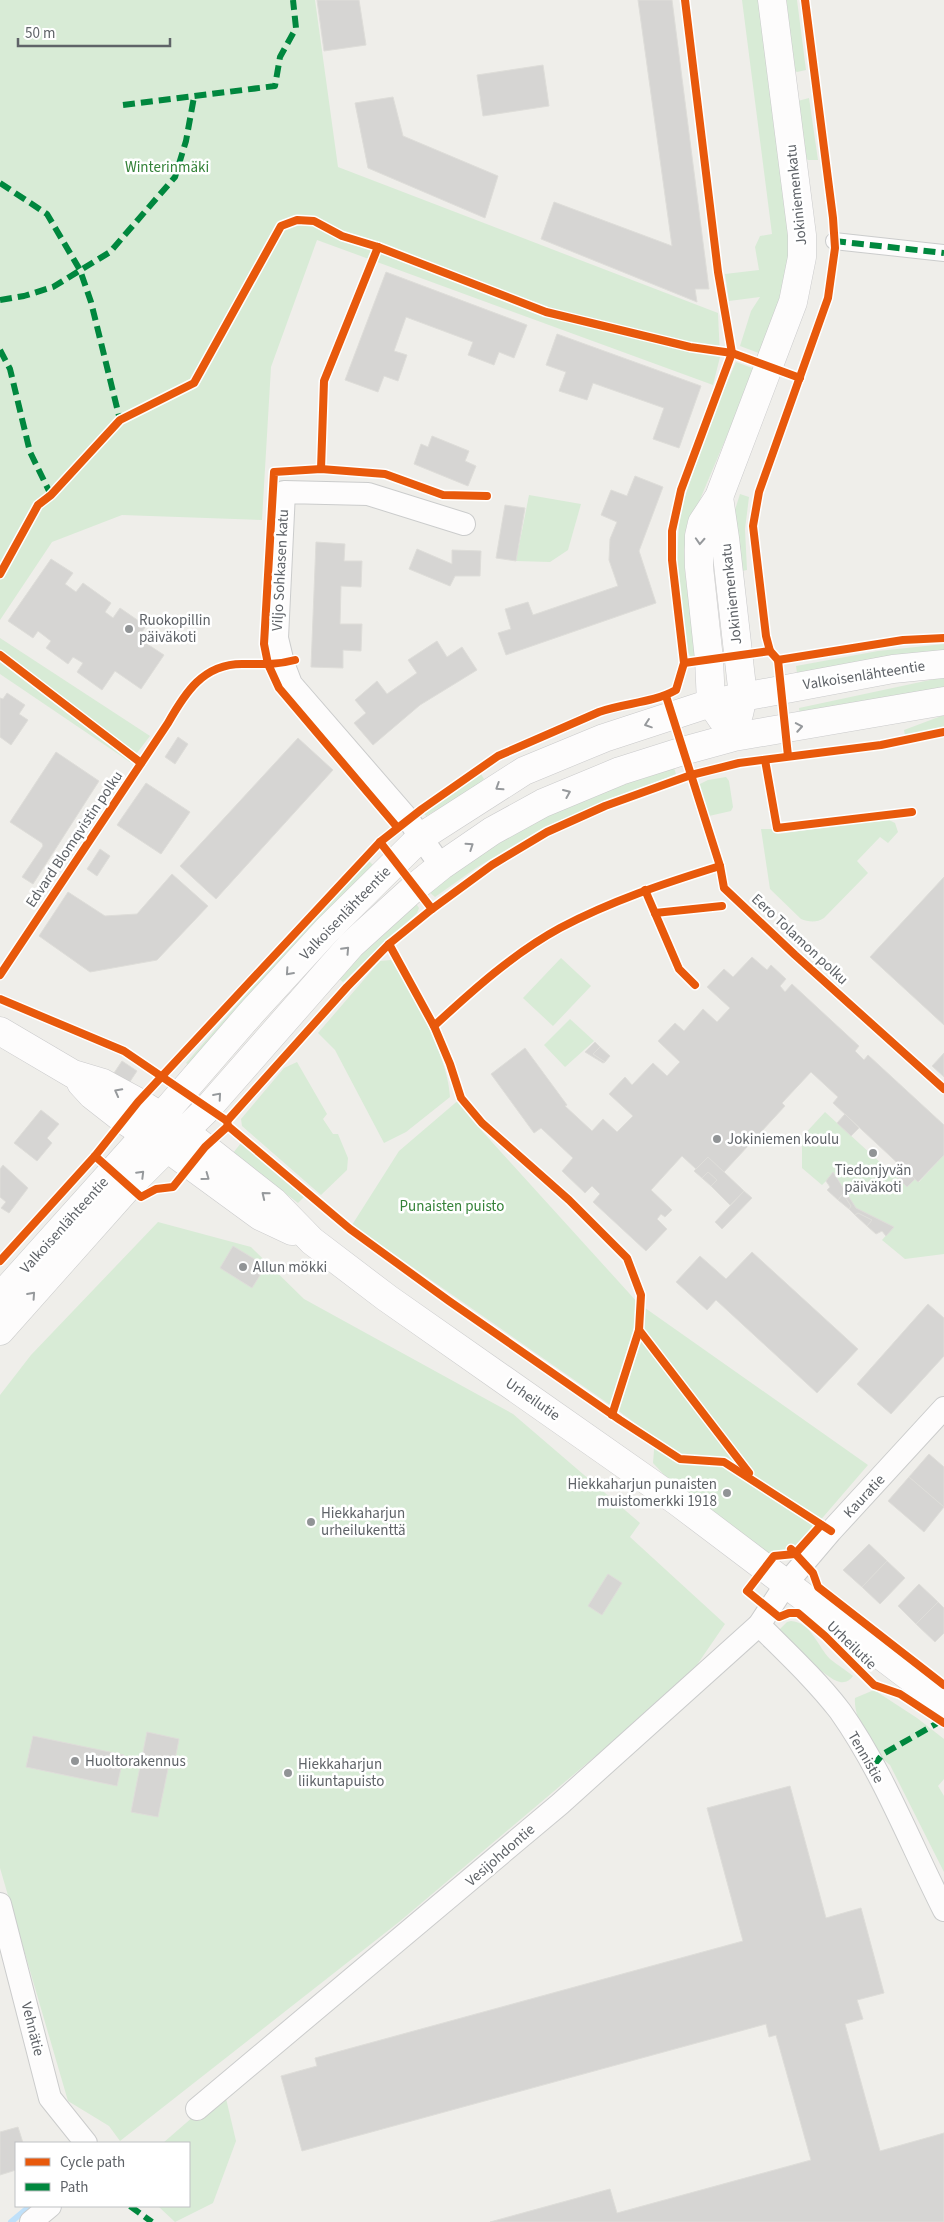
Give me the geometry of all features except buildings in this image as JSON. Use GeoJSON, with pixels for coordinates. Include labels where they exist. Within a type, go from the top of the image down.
{"type":"FeatureCollection","features":[{"type":"Feature","properties":{"kind":"main road","name":"Jokiniemenkatu"},"geometry":{"type":"LineString","coordinates":[[711,703],[709,659],[699,567],[699,536],[702,523],[719,498],[793,302],[802,256],[802,235],[772,0]]}},
{"type":"Feature","properties":{"kind":"main road","name":"Jokiniemenkatu"},"geometry":{"type":"LineString","coordinates":[[719,498],[743,696],[734,737]]}},
{"type":"Feature","properties":{"kind":"main road","name":"Valkoisenlähteentie"},"geometry":{"type":"LineString","coordinates":[[0,1331],[122,1194],[164,1132],[327,930],[421,837],[534,766],[604,738],[711,703],[743,696],[893,669],[944,664]]}},
{"type":"Feature","properties":{"kind":"main road","name":"Valkoisenlähteentie"},"geometry":{"type":"LineString","coordinates":[[0,1296],[164,1132],[207,1109],[351,945],[441,866],[492,831],[543,803],[620,771],[734,737],[944,701]]}},
{"type":"Feature","properties":{"kind":"main road"},"geometry":{"type":"LineString","coordinates":[[711,703],[734,737]]}},
{"type":"Feature","properties":{"kind":"main road","name":"Urheilutie"},"geometry":{"type":"LineString","coordinates":[[0,1031],[73,1074],[92,1096],[164,1132],[274,1202],[312,1241],[387,1298],[678,1502],[944,1703]]}},
{"type":"Feature","properties":{"kind":"street"},"geometry":{"type":"LineString","coordinates":[[834,240],[944,253]]}},
{"type":"Feature","properties":{"kind":"street","name":"Viljo Sohkasen katu"},"geometry":{"type":"LineString","coordinates":[[441,866],[421,837],[291,684],[285,670],[277,638],[284,492],[368,494],[464,524]]}},
{"type":"Feature","properties":{"kind":"street","name":"Kauratie"},"geometry":{"type":"LineString","coordinates":[[786,1584],[831,1531],[944,1408]]}},
{"type":"Feature","properties":{"kind":"street","name":"Vesijohdontie"},"geometry":{"type":"LineString","coordinates":[[197,2109],[560,1804],[759,1625],[786,1584]]}},
{"type":"Feature","properties":{"kind":"street","name":"Tennistie"},"geometry":{"type":"LineString","coordinates":[[759,1625],[804,1670],[840,1712],[873,1766],[944,1910]]}},
{"type":"Feature","properties":{"kind":"street","name":"Vehnätie"},"geometry":{"type":"LineString","coordinates":[[0,1904],[50,2098],[85,2142]]}},
{"type":"Feature","properties":{"kind":"street"},"geometry":{"type":"LineString","coordinates":[[32,2222],[49,2207]]}},
{"type":"Feature","properties":{"kind":"green space","name":"Winterinmäki"},"geometry":{"type":"Polygon","coordinates":[[[0,0],[315,0],[338,167],[718,313],[720,357],[713,385],[317,240],[271,367],[262,520],[122,515],[52,542],[0,620],[0,0]]]}},
{"type":"Feature","properties":{"kind":"green space"},"geometry":{"type":"Polygon","coordinates":[[[742,0],[760,0],[792,249],[790,278],[764,355],[740,346],[751,311],[760,297],[729,301],[725,274],[759,270],[755,247],[760,236],[772,234],[742,0]]]}},
{"type":"Feature","properties":{"kind":"green space"},"geometry":{"type":"Polygon","coordinates":[[[782,0],[797,0],[806,70],[797,72],[790,68],[782,0]]]}},
{"type":"Feature","properties":{"kind":"green space"},"geometry":{"type":"Polygon","coordinates":[[[809,98],[818,160],[808,160],[801,155],[794,102],[809,98]]]}},
{"type":"Feature","properties":{"kind":"green space"},"geometry":{"type":"Polygon","coordinates":[[[736,362],[755,369],[688,528],[684,550],[695,654],[695,656],[691,657],[687,651],[677,558],[680,511],[715,410],[736,362]]]}},
{"type":"Feature","properties":{"kind":"green space"},"geometry":{"type":"Polygon","coordinates":[[[740,494],[749,497],[745,529],[747,570],[742,571],[733,516],[740,494]]]}},
{"type":"Feature","properties":{"kind":"green space"},"geometry":{"type":"Polygon","coordinates":[[[529,495],[581,504],[568,550],[550,562],[516,561],[529,495]]]}},
{"type":"Feature","properties":{"kind":"green space"},"geometry":{"type":"Polygon","coordinates":[[[0,638],[150,736],[130,762],[0,674],[0,638]]]}},
{"type":"Feature","properties":{"kind":"green space"},"geometry":{"type":"Polygon","coordinates":[[[944,644],[944,651],[797,673],[796,666],[878,651],[944,644]]]}},
{"type":"Feature","properties":{"kind":"green space"},"geometry":{"type":"Polygon","coordinates":[[[944,677],[944,690],[800,716],[799,708],[944,677]]]}},
{"type":"Feature","properties":{"kind":"green space"},"geometry":{"type":"Polygon","coordinates":[[[944,715],[944,728],[905,736],[904,730],[944,715]]]}},
{"type":"Feature","properties":{"kind":"green space"},"geometry":{"type":"Polygon","coordinates":[[[674,768],[676,774],[546,826],[476,868],[435,897],[428,891],[490,848],[538,819],[599,793],[674,768]]]}},
{"type":"Feature","properties":{"kind":"green space"},"geometry":{"type":"Polygon","coordinates":[[[481,774],[484,779],[472,790],[426,816],[423,812],[481,774]]]}},
{"type":"Feature","properties":{"kind":"green space"},"geometry":{"type":"Polygon","coordinates":[[[726,777],[729,781],[733,807],[731,811],[709,816],[707,815],[698,785],[708,780],[726,777]]]}},
{"type":"Feature","properties":{"kind":"green space"},"geometry":{"type":"Polygon","coordinates":[[[887,819],[895,823],[898,832],[888,843],[880,837],[857,861],[868,873],[824,918],[818,921],[801,919],[770,889],[761,829],[772,829],[778,834],[887,819]]]}},
{"type":"Feature","properties":{"kind":"green space"},"geometry":{"type":"Polygon","coordinates":[[[368,860],[373,865],[315,927],[192,1067],[186,1063],[311,920],[368,860]]]}},
{"type":"Feature","properties":{"kind":"green space"},"geometry":{"type":"Polygon","coordinates":[[[415,902],[419,908],[417,913],[343,982],[338,978],[350,964],[415,902]]]}},
{"type":"Feature","properties":{"kind":"green space"},"geometry":{"type":"Polygon","coordinates":[[[561,958],[591,986],[553,1026],[523,998],[561,958]]]}},
{"type":"Feature","properties":{"kind":"green space"},"geometry":{"type":"Polygon","coordinates":[[[391,960],[428,1026],[443,1063],[450,1097],[406,1132],[384,1143],[335,1050],[318,1033],[380,961],[391,960]]]}},
{"type":"Feature","properties":{"kind":"green space"},"geometry":{"type":"Polygon","coordinates":[[[570,1019],[594,1041],[565,1067],[544,1045],[570,1019]]]}},
{"type":"Feature","properties":{"kind":"green space"},"geometry":{"type":"Polygon","coordinates":[[[297,1062],[327,1114],[323,1119],[333,1134],[338,1134],[348,1158],[347,1170],[321,1195],[242,1126],[241,1119],[284,1068],[297,1062]]]}},
{"type":"Feature","properties":{"kind":"green space","name":"Punaisten puisto"},"geometry":{"type":"Polygon","coordinates":[[[461,1098],[462,1106],[472,1120],[638,1303],[868,1465],[793,1552],[770,1555],[679,1491],[653,1463],[655,1438],[352,1225],[399,1151],[461,1098]]]}},
{"type":"Feature","properties":{"kind":"green space"},"geometry":{"type":"Polygon","coordinates":[[[825,1112],[907,1187],[915,1179],[919,1182],[944,1155],[944,1254],[905,1259],[882,1240],[894,1227],[856,1208],[834,1173],[822,1185],[802,1168],[802,1137],[825,1112]]]}},
{"type":"Feature","properties":{"kind":"green space"},"geometry":{"type":"Polygon","coordinates":[[[241,1143],[304,1197],[298,1203],[233,1153],[241,1143]]]}},
{"type":"Feature","properties":{"kind":"green space","name":"Hiekkaharjun liikuntapuisto"},"geometry":{"type":"Polygon","coordinates":[[[158,1222],[251,1247],[304,1299],[513,1414],[640,1523],[630,1537],[725,1624],[688,1678],[399,1922],[120,2141],[109,2126],[68,2101],[0,1868],[0,1395],[31,1355],[158,1222]]]}},
{"type":"Feature","properties":{"kind":"green space"},"geometry":{"type":"Polygon","coordinates":[[[787,1622],[798,1622],[809,1630],[830,1659],[853,1676],[848,1681],[840,1682],[826,1674],[808,1659],[779,1630],[787,1622]]]}},
{"type":"Feature","properties":{"kind":"green space"},"geometry":{"type":"Polygon","coordinates":[[[874,1690],[917,1718],[944,1739],[944,1779],[938,1786],[944,1796],[944,1872],[890,1765],[872,1744],[861,1725],[855,1707],[855,1698],[874,1690]]]}},
{"type":"Feature","properties":{"kind":"green space"},"geometry":{"type":"Polygon","coordinates":[[[224,2090],[236,2141],[213,2203],[175,2222],[159,2207],[190,2207],[190,2142],[164,2142],[224,2090]]]}},
{"type":"Feature","properties":{"kind":"waterway"},"geometry":{"type":"LineString","coordinates":[[11,2222],[29,2207]]}},
{"type":"Feature","properties":{"kind":"marked path"},"geometry":{"type":"LineString","coordinates":[[123,105],[275,86],[280,57],[296,28],[293,0]]}},
{"type":"Feature","properties":{"kind":"marked path"},"geometry":{"type":"LineString","coordinates":[[0,300],[24,296],[53,287],[110,252],[175,177],[186,141],[194,97]]}},
{"type":"Feature","properties":{"kind":"marked path"},"geometry":{"type":"LineString","coordinates":[[0,183],[47,214],[80,270],[91,302],[120,420]]}},
{"type":"Feature","properties":{"kind":"marked path"},"geometry":{"type":"LineString","coordinates":[[834,241],[944,253]]}},
{"type":"Feature","properties":{"kind":"marked path"},"geometry":{"type":"LineString","coordinates":[[0,350],[10,369],[30,452],[51,495]]}},
{"type":"Feature","properties":{"kind":"marked path"},"geometry":{"type":"LineString","coordinates":[[873,1766],[883,1754],[941,1721]]}},
{"type":"Feature","properties":{"kind":"marked path"},"geometry":{"type":"LineString","coordinates":[[131,2207],[152,2222]]}},
{"type":"Feature","properties":{"kind":"cycle path"},"geometry":{"type":"LineString","coordinates":[[0,1261],[95,1156],[138,1102],[380,842],[422,809],[498,756],[599,712],[658,698],[676,690],[684,663],[672,560],[672,531],[681,490],[732,353],[718,272],[685,0]]}},
{"type":"Feature","properties":{"kind":"cycle path"},"geometry":{"type":"LineString","coordinates":[[770,651],[766,636],[753,526],[759,492],[828,298],[835,248],[833,218],[805,0]]}},
{"type":"Feature","properties":{"kind":"cycle path"},"geometry":{"type":"LineString","coordinates":[[0,574],[38,505],[51,495],[120,420],[194,383],[281,226],[297,220],[314,221],[342,236],[378,247],[546,312],[690,347],[732,353],[800,378]]}},
{"type":"Feature","properties":{"kind":"cycle path"},"geometry":{"type":"LineString","coordinates":[[321,469],[324,381],[378,247]]}},
{"type":"Feature","properties":{"kind":"cycle path"},"geometry":{"type":"LineString","coordinates":[[397,827],[279,688],[268,664],[264,644],[274,472],[321,469],[385,474],[443,495],[487,496]]}},
{"type":"Feature","properties":{"kind":"cycle path"},"geometry":{"type":"LineString","coordinates":[[778,660],[903,640],[944,638]]}},
{"type":"Feature","properties":{"kind":"cycle path"},"geometry":{"type":"LineString","coordinates":[[684,663],[770,651],[778,660],[788,756]]}},
{"type":"Feature","properties":{"kind":"cycle path"},"geometry":{"type":"LineString","coordinates":[[0,655],[141,763]]}},
{"type":"Feature","properties":{"kind":"cycle path","name":"Edvard Blomqvistin polku"},"geometry":{"type":"LineString","coordinates":[[0,975],[181,701],[197,682],[216,669],[228,665],[262,664],[295,660]]}},
{"type":"Feature","properties":{"kind":"cycle path","name":"Eero Tolamon polku"},"geometry":{"type":"LineString","coordinates":[[666,696],[720,866],[724,888],[795,955],[944,1089]]}},
{"type":"Feature","properties":{"kind":"cycle path"},"geometry":{"type":"LineString","coordinates":[[227,1121],[347,987],[389,944],[432,909],[492,865],[547,832],[605,806],[691,775],[739,763],[881,745],[944,732]]}},
{"type":"Feature","properties":{"kind":"cycle path"},"geometry":{"type":"LineString","coordinates":[[765,760],[777,828],[912,812]]}},
{"type":"Feature","properties":{"kind":"cycle path"},"geometry":{"type":"LineString","coordinates":[[380,842],[432,909]]}},
{"type":"Feature","properties":{"kind":"cycle path"},"geometry":{"type":"LineString","coordinates":[[434,1026],[510,961],[560,928],[638,893],[720,866]]}},
{"type":"Feature","properties":{"kind":"cycle path"},"geometry":{"type":"LineString","coordinates":[[645,890],[679,969],[695,985]]}},
{"type":"Feature","properties":{"kind":"cycle path"},"geometry":{"type":"LineString","coordinates":[[655,913],[722,906]]}},
{"type":"Feature","properties":{"kind":"cycle path"},"geometry":{"type":"LineString","coordinates":[[389,944],[434,1026],[450,1064],[461,1098],[482,1123],[569,1200],[627,1258],[641,1295],[639,1330],[749,1473]]}},
{"type":"Feature","properties":{"kind":"cycle path"},"geometry":{"type":"LineString","coordinates":[[0,999],[124,1051],[227,1121],[228,1126],[350,1229],[449,1301],[620,1420],[680,1459],[724,1462],[831,1531]]}},
{"type":"Feature","properties":{"kind":"cycle path"},"geometry":{"type":"LineString","coordinates":[[95,1156],[141,1197],[156,1189],[173,1187],[205,1147],[228,1126]]}},
{"type":"Feature","properties":{"kind":"cycle path"},"geometry":{"type":"LineString","coordinates":[[612,1415],[639,1330]]}},
{"type":"Feature","properties":{"kind":"cycle path"},"geometry":{"type":"LineString","coordinates":[[821,1525],[795,1554],[774,1556],[747,1591],[779,1617],[789,1613],[798,1613],[825,1636],[874,1685],[900,1694],[944,1723]]}},
{"type":"Feature","properties":{"kind":"cycle path"},"geometry":{"type":"LineString","coordinates":[[791,1549],[813,1573],[818,1587],[944,1685]]}},
{"type":"Feature","properties":{"kind":"place","name":"Ruokopillin päiväkoti"},"geometry":{"type":"Point","coordinates":[129,629]}},
{"type":"Feature","properties":{"kind":"place","name":"Jokiniemen koulu"},"geometry":{"type":"Point","coordinates":[717,1139]}},
{"type":"Feature","properties":{"kind":"place","name":"Tiedonjyvän päiväkoti"},"geometry":{"type":"Point","coordinates":[873,1153]}},
{"type":"Feature","properties":{"kind":"place","name":"Allun mökki"},"geometry":{"type":"Point","coordinates":[243,1267]}},
{"type":"Feature","properties":{"kind":"place","name":"Hiekkaharjun punaisten muistomerkki 1918"},"geometry":{"type":"Point","coordinates":[727,1493]}},
{"type":"Feature","properties":{"kind":"place","name":"Hiekkaharjun urheilukenttä"},"geometry":{"type":"Point","coordinates":[311,1522]}},
{"type":"Feature","properties":{"kind":"place","name":"Huoltorakennus"},"geometry":{"type":"Point","coordinates":[75,1761]}},
{"type":"Feature","properties":{"kind":"place","name":"Hiekkaharjun liikuntapuisto"},"geometry":{"type":"Point","coordinates":[288,1773]}}]}
